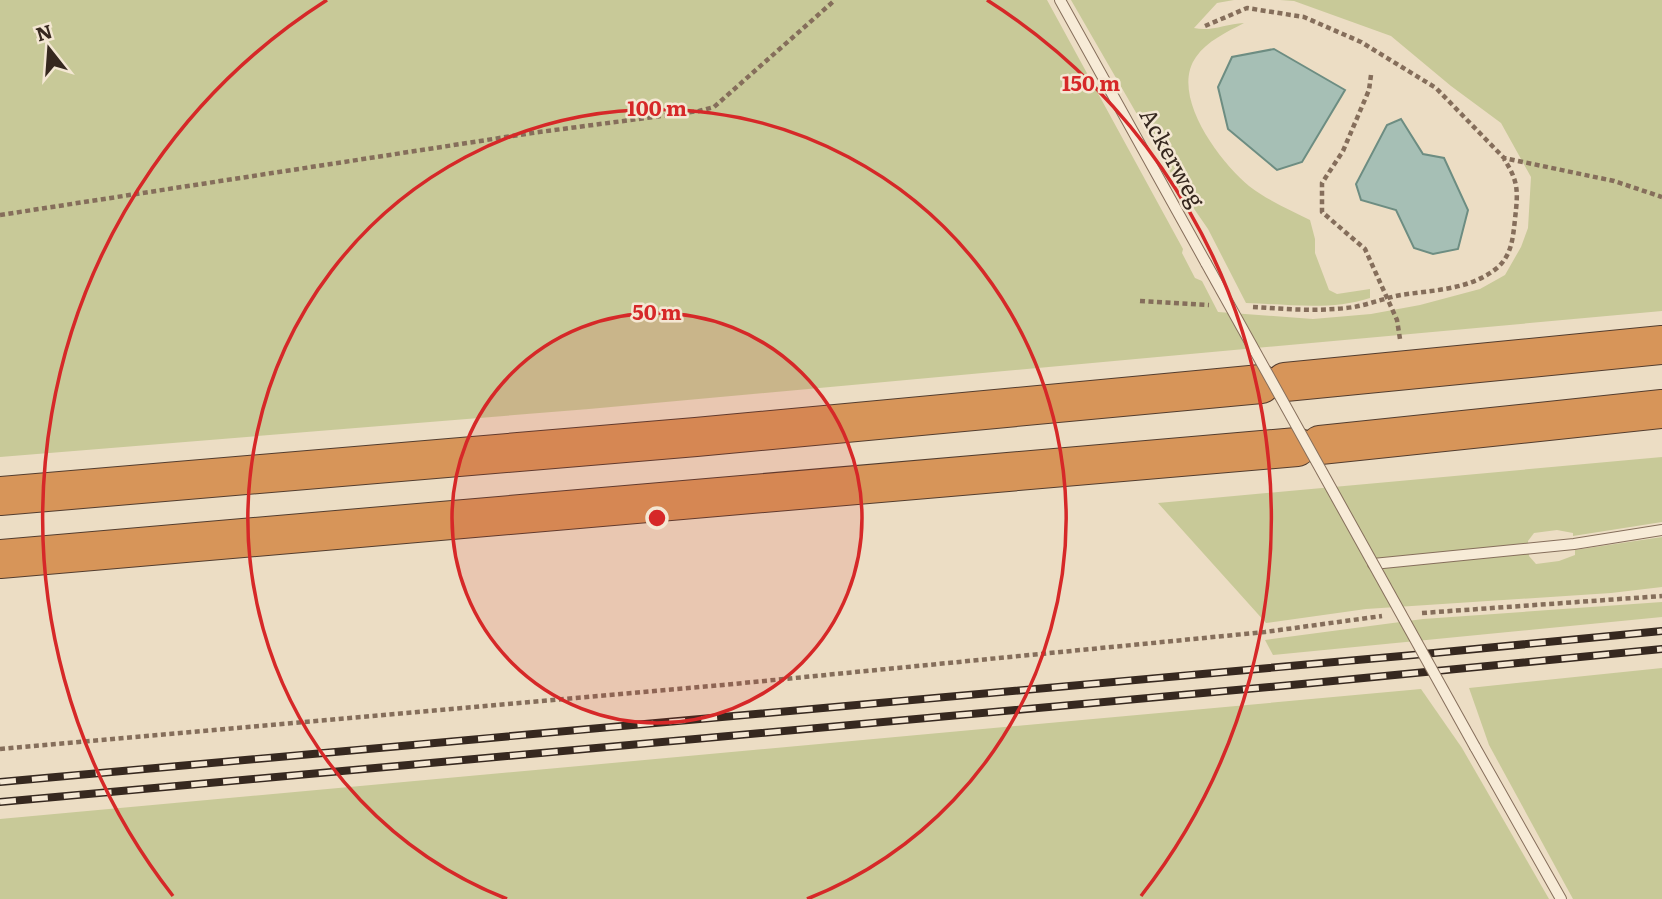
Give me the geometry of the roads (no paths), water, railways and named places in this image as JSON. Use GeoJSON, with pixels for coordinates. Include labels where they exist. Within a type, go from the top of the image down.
{"type":"FeatureCollection","features":[{"type":"Feature","properties":{"kind":"highway"},"geometry":{"type":"LineString","coordinates":[[0,496],[846,423],[1662,345]]}},
{"type":"Feature","properties":{"kind":"highway"},"geometry":{"type":"LineString","coordinates":[[0,559],[1308,446],[1662,409]]}},
{"type":"Feature","properties":{"kind":"lane","name":"Ackerweg"},"geometry":{"type":"LineString","coordinates":[[1060,0],[1561,899]]}},
{"type":"Feature","properties":{"kind":"lane"},"geometry":{"type":"LineString","coordinates":[[1373,564],[1574,544],[1662,530]]}},
{"type":"Feature","properties":{"kind":"railway"},"geometry":{"type":"LineString","coordinates":[[0,782],[1662,631]]}},
{"type":"Feature","properties":{"kind":"railway"},"geometry":{"type":"LineString","coordinates":[[0,802],[1662,649]]}}]}
